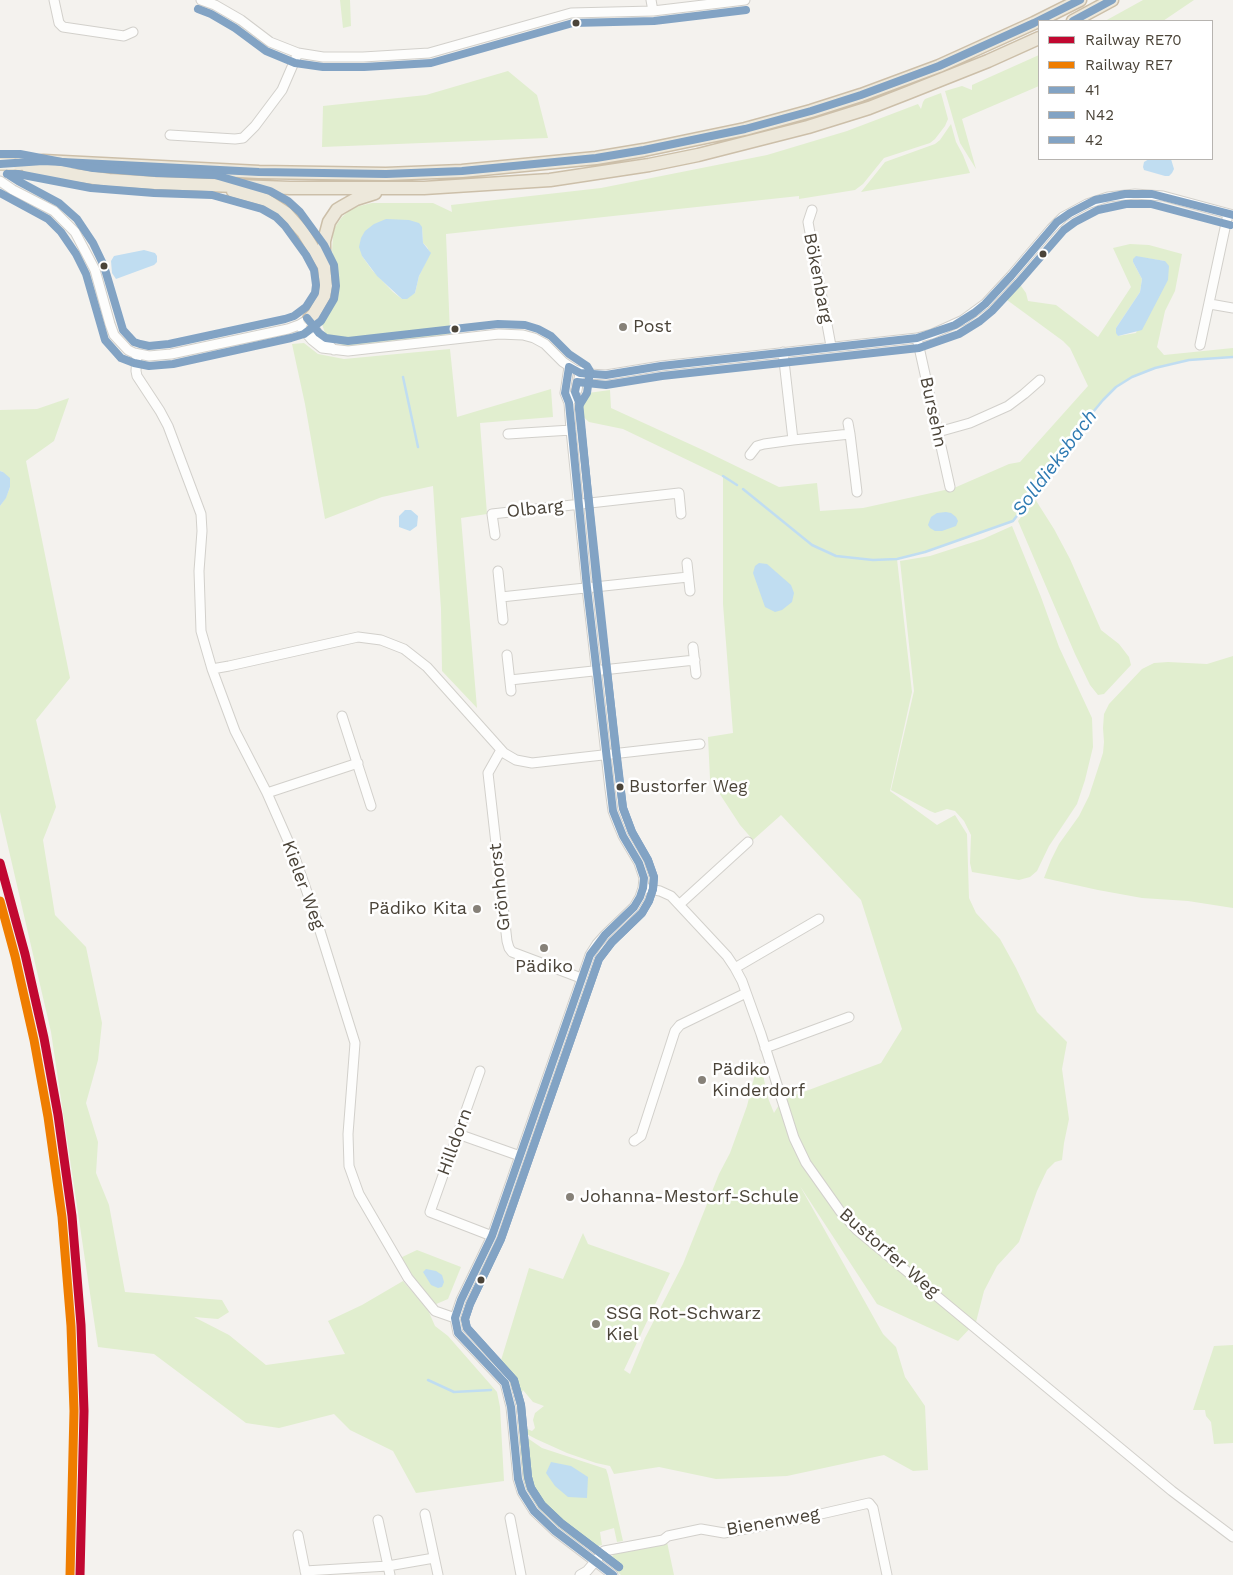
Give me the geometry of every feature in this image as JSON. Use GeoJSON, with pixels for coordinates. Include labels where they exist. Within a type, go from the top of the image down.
{"type":"FeatureCollection","features":[{"type":"Feature","properties":{"kind":"highway"},"geometry":{"type":"LineString","coordinates":[[1040,20],[1080,0]]}},
{"type":"Feature","properties":{"kind":"highway"},"geometry":{"type":"LineString","coordinates":[[1075,20],[1112,0]]}},
{"type":"Feature","properties":{"kind":"highway"},"geometry":{"type":"LineString","coordinates":[[19,164],[43,161],[259,172],[386,174],[462,171],[596,158],[745,129],[811,111],[939,66],[1038,21]]}},
{"type":"Feature","properties":{"kind":"highway"},"geometry":{"type":"LineString","coordinates":[[19,164],[92,178],[214,185],[386,189],[464,187],[550,180],[649,165],[799,130],[869,108],[988,61],[1038,38]]}},
{"type":"Feature","properties":{"kind":"highway"},"geometry":{"type":"LineString","coordinates":[[214,185],[266,200],[282,209],[303,232],[324,266]]}},
{"type":"Feature","properties":{"kind":"highway"},"geometry":{"type":"LineString","coordinates":[[304,322],[314,314],[324,296],[326,286],[324,266],[325,234],[329,222],[337,210],[356,199],[386,189]]}},
{"type":"Feature","properties":{"kind":"main road"},"geometry":{"type":"LineString","coordinates":[[0,164],[19,164]]}},
{"type":"Feature","properties":{"kind":"street"},"geometry":{"type":"LineString","coordinates":[[54,0],[59,23],[64,27],[124,36],[134,32]]}},
{"type":"Feature","properties":{"kind":"street"},"geometry":{"type":"LineString","coordinates":[[201,0],[215,5],[241,20],[270,42],[298,53],[323,57],[363,57],[429,53],[571,13],[653,11],[746,0]]}},
{"type":"Feature","properties":{"kind":"street"},"geometry":{"type":"LineString","coordinates":[[651,0],[653,11]]}},
{"type":"Feature","properties":{"kind":"street"},"geometry":{"type":"LineString","coordinates":[[170,135],[243,138],[255,126],[282,90],[298,53]]}},
{"type":"Feature","properties":{"kind":"street"},"geometry":{"type":"LineString","coordinates":[[0,180],[54,212],[75,232],[95,270],[114,335],[128,350],[149,356],[171,354],[274,333],[304,322],[334,350],[356,351],[510,334],[528,336],[545,344],[569,367],[580,372],[606,375],[647,368],[831,346],[917,338],[955,325],[974,314],[985,304],[1050,229],[1070,212],[1087,204],[1117,196],[1135,194],[1163,196],[1230,214],[1200,346]]}},
{"type":"Feature","properties":{"kind":"street","name":"Bökenbarg"},"geometry":{"type":"LineString","coordinates":[[812,210],[808,222],[831,346]]}},
{"type":"Feature","properties":{"kind":"street"},"geometry":{"type":"LineString","coordinates":[[1210,304],[1233,308]]}},
{"type":"Feature","properties":{"kind":"street","name":"Bursehn"},"geometry":{"type":"LineString","coordinates":[[917,338],[950,487]]}},
{"type":"Feature","properties":{"kind":"street"},"geometry":{"type":"LineString","coordinates":[[783,352],[793,440]]}},
{"type":"Feature","properties":{"kind":"street","name":"Kieler Weg"},"geometry":{"type":"LineString","coordinates":[[137,354],[136,370],[140,383],[160,410],[168,426],[201,514],[202,531],[199,571],[201,631],[212,669],[235,731],[267,793],[293,852],[315,915],[355,1044],[348,1134],[349,1166],[359,1194],[408,1278],[435,1311],[455,1318]]}},
{"type":"Feature","properties":{"kind":"street"},"geometry":{"type":"LineString","coordinates":[[569,367],[565,387],[566,397],[569,403],[596,671],[614,811],[623,836],[639,864],[644,878],[643,888],[634,907],[597,944],[590,955],[492,1236],[460,1300],[455,1318],[458,1332],[505,1383],[511,1407],[518,1479],[522,1492],[534,1511],[555,1531],[613,1575]]}},
{"type":"Feature","properties":{"kind":"street"},"geometry":{"type":"LineString","coordinates":[[569,403],[575,394],[580,372]]}},
{"type":"Feature","properties":{"kind":"street"},"geometry":{"type":"LineString","coordinates":[[938,432],[970,423],[1008,406],[1040,380]]}},
{"type":"Feature","properties":{"kind":"street"},"geometry":{"type":"LineString","coordinates":[[848,422],[857,492]]}},
{"type":"Feature","properties":{"kind":"street"},"geometry":{"type":"LineString","coordinates":[[508,434],[571,430]]}},
{"type":"Feature","properties":{"kind":"street"},"geometry":{"type":"LineString","coordinates":[[750,455],[757,446],[850,434]]}},
{"type":"Feature","properties":{"kind":"street","name":"Olbarg"},"geometry":{"type":"LineString","coordinates":[[494,535],[492,514],[679,493],[681,514]]}},
{"type":"Feature","properties":{"kind":"street"},"geometry":{"type":"LineString","coordinates":[[687,563],[690,591]]}},
{"type":"Feature","properties":{"kind":"street"},"geometry":{"type":"LineString","coordinates":[[498,571],[503,620]]}},
{"type":"Feature","properties":{"kind":"street"},"geometry":{"type":"LineString","coordinates":[[501,597],[688,577]]}},
{"type":"Feature","properties":{"kind":"street"},"geometry":{"type":"LineString","coordinates":[[212,669],[358,637],[381,640],[404,649],[427,667],[501,750],[516,760],[532,763],[700,744]]}},
{"type":"Feature","properties":{"kind":"street"},"geometry":{"type":"LineString","coordinates":[[694,647],[696,674]]}},
{"type":"Feature","properties":{"kind":"street"},"geometry":{"type":"LineString","coordinates":[[507,655],[511,691]]}},
{"type":"Feature","properties":{"kind":"street"},"geometry":{"type":"LineString","coordinates":[[510,680],[695,660]]}},
{"type":"Feature","properties":{"kind":"street"},"geometry":{"type":"LineString","coordinates":[[342,716],[371,806]]}},
{"type":"Feature","properties":{"kind":"street","name":"Grönhorst"},"geometry":{"type":"LineString","coordinates":[[501,750],[488,773],[508,948],[512,952],[581,978]]}},
{"type":"Feature","properties":{"kind":"street"},"geometry":{"type":"LineString","coordinates":[[267,793],[358,762]]}},
{"type":"Feature","properties":{"kind":"street"},"geometry":{"type":"LineString","coordinates":[[680,904],[748,842]]}},
{"type":"Feature","properties":{"kind":"street","name":"Bustorfer Weg"},"geometry":{"type":"LineString","coordinates":[[643,888],[660,891],[671,896],[727,956],[735,968],[746,992],[794,1138],[806,1163],[840,1211],[857,1230],[1172,1491],[1233,1537]]}},
{"type":"Feature","properties":{"kind":"street"},"geometry":{"type":"LineString","coordinates":[[735,968],[819,919]]}},
{"type":"Feature","properties":{"kind":"street"},"geometry":{"type":"LineString","coordinates":[[634,1141],[641,1136],[675,1031],[680,1025],[746,992]]}},
{"type":"Feature","properties":{"kind":"street"},"geometry":{"type":"LineString","coordinates":[[765,1048],[850,1016]]}},
{"type":"Feature","properties":{"kind":"street","name":"Hilldorn"},"geometry":{"type":"LineString","coordinates":[[480,1071],[430,1212],[492,1236]]}},
{"type":"Feature","properties":{"kind":"street"},"geometry":{"type":"LineString","coordinates":[[458,1134],[520,1156]]}},
{"type":"Feature","properties":{"kind":"street","name":"Bienenweg"},"geometry":{"type":"LineString","coordinates":[[580,1575],[587,1571],[604,1551],[663,1540],[668,1536],[702,1529],[724,1533],[869,1503],[873,1508],[887,1575]]}},
{"type":"Feature","properties":{"kind":"street"},"geometry":{"type":"LineString","coordinates":[[425,1514],[438,1575]]}},
{"type":"Feature","properties":{"kind":"street"},"geometry":{"type":"LineString","coordinates":[[510,1518],[521,1575]]}},
{"type":"Feature","properties":{"kind":"street"},"geometry":{"type":"LineString","coordinates":[[378,1520],[389,1570]]}},
{"type":"Feature","properties":{"kind":"street"},"geometry":{"type":"LineString","coordinates":[[298,1535],[306,1573],[389,1570],[434,1558]]}},
{"type":"Feature","properties":{"kind":"green space"},"geometry":{"type":"Polygon","coordinates":[[[340,0],[350,0],[351,26],[343,28],[340,0]]]}},
{"type":"Feature","properties":{"kind":"green space"},"geometry":{"type":"Polygon","coordinates":[[[1143,0],[1194,0],[1164,20],[1107,20],[1143,0]]]}},
{"type":"Feature","properties":{"kind":"green space"},"geometry":{"type":"Polygon","coordinates":[[[1038,55],[1038,86],[962,119],[976,169],[960,143],[945,91],[962,86],[972,90],[972,85],[1038,55]]]}},
{"type":"Feature","properties":{"kind":"green space"},"geometry":{"type":"Polygon","coordinates":[[[508,71],[537,95],[548,138],[322,147],[323,106],[426,95],[508,71]]]}},
{"type":"Feature","properties":{"kind":"green space"},"geometry":{"type":"Polygon","coordinates":[[[941,93],[948,119],[935,139],[930,143],[884,158],[863,184],[855,190],[799,199],[799,196],[446,234],[450,334],[347,347],[335,342],[325,333],[322,324],[333,298],[337,271],[332,251],[333,235],[335,227],[342,217],[355,207],[372,203],[433,203],[452,212],[451,205],[601,188],[767,155],[847,131],[918,104],[921,109],[925,99],[941,93]],[[422,227],[362,256],[372,270],[402,299],[415,293],[419,276],[430,253],[423,243],[422,227]]]}},
{"type":"Feature","properties":{"kind":"green space"},"geometry":{"type":"Polygon","coordinates":[[[951,124],[956,142],[970,173],[861,192],[885,162],[935,144],[951,124]]]}},
{"type":"Feature","properties":{"kind":"green space"},"geometry":{"type":"Polygon","coordinates":[[[1130,244],[1149,245],[1182,254],[1175,291],[1165,311],[1157,347],[1164,355],[1233,348],[1233,357],[1189,360],[1155,368],[1132,377],[1116,387],[1103,400],[1064,447],[1013,521],[926,552],[897,559],[912,692],[890,791],[937,825],[955,815],[967,834],[969,898],[976,913],[1000,939],[1037,1012],[1067,1042],[1062,1069],[1069,1119],[1062,1160],[1055,1162],[1047,1170],[1037,1191],[1019,1242],[997,1266],[984,1291],[976,1322],[958,1341],[877,1304],[800,1186],[883,1334],[896,1347],[905,1377],[925,1406],[928,1470],[913,1471],[884,1455],[787,1476],[716,1479],[659,1467],[614,1474],[610,1466],[567,1453],[519,1430],[518,1425],[532,1431],[535,1428],[533,1420],[535,1413],[544,1406],[533,1402],[523,1390],[522,1392],[514,1393],[499,1367],[529,1268],[563,1279],[583,1233],[588,1244],[670,1273],[624,1370],[630,1374],[645,1338],[683,1264],[719,1174],[730,1153],[747,1106],[760,1061],[768,1098],[774,1113],[782,1100],[881,1063],[902,1029],[861,900],[781,815],[753,840],[740,825],[710,779],[708,737],[733,733],[723,604],[723,477],[623,429],[589,422],[578,412],[582,397],[588,393],[610,390],[611,408],[779,487],[817,483],[820,511],[863,508],[954,488],[1009,464],[1020,462],[1088,386],[1070,348],[1007,300],[1010,294],[1021,286],[1026,293],[1028,301],[1056,305],[1098,337],[1131,287],[1113,248],[1130,244]],[[1137,257],[1133,262],[1142,279],[1140,292],[1116,328],[1118,336],[1136,333],[1165,261],[1137,257]]]}},
{"type":"Feature","properties":{"kind":"green space"},"geometry":{"type":"Polygon","coordinates":[[[304,343],[318,354],[344,359],[450,349],[457,417],[551,389],[553,417],[480,423],[487,514],[461,518],[477,708],[442,671],[441,609],[433,486],[382,497],[325,519],[305,404],[292,344],[304,343]]]}},
{"type":"Feature","properties":{"kind":"green space"},"geometry":{"type":"Polygon","coordinates":[[[69,398],[54,441],[26,461],[70,678],[36,720],[56,807],[43,840],[55,915],[86,947],[102,1023],[98,1060],[86,1103],[98,1142],[96,1173],[109,1205],[125,1292],[222,1300],[229,1312],[218,1319],[194,1317],[229,1335],[266,1365],[345,1354],[328,1321],[362,1305],[403,1281],[428,1310],[435,1326],[448,1336],[497,1392],[500,1407],[504,1481],[416,1493],[393,1451],[350,1430],[334,1414],[279,1428],[246,1423],[154,1354],[98,1347],[51,1032],[0,812],[0,506],[10,487],[3,472],[0,471],[0,410],[37,409],[69,398]]]}},
{"type":"Feature","properties":{"kind":"green space"},"geometry":{"type":"Polygon","coordinates":[[[1035,499],[1070,559],[1101,630],[1119,644],[1129,657],[1131,665],[1104,694],[1098,695],[1090,685],[1018,521],[1035,499]]]}},
{"type":"Feature","properties":{"kind":"green space"},"geometry":{"type":"Polygon","coordinates":[[[1012,526],[1059,647],[1092,718],[1093,747],[1077,804],[1049,846],[1037,871],[1030,877],[1019,880],[972,872],[970,863],[971,835],[964,821],[955,811],[947,809],[935,813],[891,790],[914,691],[900,561],[930,556],[983,539],[1012,526]]]}},
{"type":"Feature","properties":{"kind":"green space"},"geometry":{"type":"Polygon","coordinates":[[[1233,656],[1233,908],[1188,901],[1142,898],[1044,878],[1059,844],[1079,816],[1089,796],[1103,753],[1104,714],[1109,704],[1142,669],[1154,663],[1207,664],[1233,656]]]}},
{"type":"Feature","properties":{"kind":"green space"},"geometry":{"type":"Polygon","coordinates":[[[417,1250],[461,1267],[448,1299],[434,1305],[400,1258],[417,1250]]]}},
{"type":"Feature","properties":{"kind":"green space"},"geometry":{"type":"Polygon","coordinates":[[[1233,1345],[1233,1443],[1214,1444],[1211,1422],[1206,1416],[1205,1410],[1193,1410],[1214,1346],[1233,1345]]]}},
{"type":"Feature","properties":{"kind":"green space"},"geometry":{"type":"Polygon","coordinates":[[[518,1435],[526,1437],[542,1448],[606,1469],[623,1541],[617,1542],[614,1528],[600,1532],[602,1545],[590,1548],[578,1543],[537,1509],[527,1495],[521,1481],[518,1435]]]}},
{"type":"Feature","properties":{"kind":"green space"},"geometry":{"type":"Polygon","coordinates":[[[667,1542],[674,1575],[621,1575],[610,1565],[614,1554],[667,1542]]]}},
{"type":"Feature","properties":{"kind":"water"},"geometry":{"type":"Polygon","coordinates":[[[1147,160],[1171,160],[1174,169],[1169,176],[1165,176],[1144,170],[1144,162],[1147,160]]]}},
{"type":"Feature","properties":{"kind":"water"},"geometry":{"type":"Polygon","coordinates":[[[386,219],[409,220],[419,223],[422,227],[423,243],[431,253],[419,276],[415,293],[407,299],[402,299],[377,276],[362,256],[359,247],[365,231],[374,224],[386,219]]]}},
{"type":"Feature","properties":{"kind":"water"},"geometry":{"type":"Polygon","coordinates":[[[144,250],[155,253],[157,262],[154,265],[116,279],[112,273],[111,261],[114,256],[144,250]]]}},
{"type":"Feature","properties":{"kind":"water"},"geometry":{"type":"Polygon","coordinates":[[[1136,256],[1165,261],[1169,266],[1168,280],[1142,330],[1118,336],[1116,328],[1140,292],[1142,279],[1133,262],[1136,256]]]}},
{"type":"Feature","properties":{"kind":"water"},"geometry":{"type":"Polygon","coordinates":[[[0,471],[10,478],[10,487],[6,498],[0,506],[0,471]]]}},
{"type":"Feature","properties":{"kind":"water"},"geometry":{"type":"Polygon","coordinates":[[[405,510],[411,510],[418,516],[417,526],[410,531],[399,527],[399,516],[405,510]]]}},
{"type":"Feature","properties":{"kind":"water"},"geometry":{"type":"Polygon","coordinates":[[[946,512],[956,517],[958,521],[956,526],[942,531],[935,531],[930,528],[928,525],[931,517],[937,513],[946,512]]]}},
{"type":"Feature","properties":{"kind":"water"},"geometry":{"type":"Polygon","coordinates":[[[759,563],[767,564],[791,585],[794,593],[792,602],[782,610],[775,612],[765,607],[753,573],[755,566],[759,563]]]}},
{"type":"Feature","properties":{"kind":"water"},"geometry":{"type":"Polygon","coordinates":[[[426,1269],[436,1271],[442,1275],[444,1282],[442,1287],[438,1288],[431,1285],[423,1272],[426,1269]]]}},
{"type":"Feature","properties":{"kind":"water"},"geometry":{"type":"Polygon","coordinates":[[[551,1462],[571,1466],[588,1477],[587,1498],[568,1497],[555,1486],[546,1473],[551,1462]]]}},
{"type":"Feature","properties":{"kind":"waterway","name":"Solldieksbach"},"geometry":{"type":"LineString","coordinates":[[743,489],[812,545],[836,556],[873,560],[897,559],[925,552],[1013,521],[1064,447],[1116,387],[1132,377],[1155,368],[1189,360],[1233,357]]}},
{"type":"Feature","properties":{"kind":"waterway"},"geometry":{"type":"LineString","coordinates":[[403,377],[418,447]]}},
{"type":"Feature","properties":{"kind":"waterway","name":"Solldieksbach"},"geometry":{"type":"LineString","coordinates":[[723,476],[737,485]]}},
{"type":"Feature","properties":{"kind":"waterway"},"geometry":{"type":"LineString","coordinates":[[428,1380],[454,1392],[491,1390]]}},
{"type":"Feature","properties":{"kind":"rail line","name":"RE70"},"geometry":{"type":"LineString","coordinates":[[0,863],[25,954],[44,1038],[58,1115],[72,1216],[81,1325],[84,1411],[80,1575]]}},
{"type":"Feature","properties":{"kind":"rail line","name":"RE7"},"geometry":{"type":"LineString","coordinates":[[0,901],[15,956],[34,1040],[48,1117],[62,1217],[71,1326],[74,1411],[70,1575]]}},
{"type":"Feature","properties":{"kind":"transit line","name":"41"},"geometry":{"type":"LineString","coordinates":[[1040,20],[1080,0]]}},
{"type":"Feature","properties":{"kind":"transit line","name":"41"},"geometry":{"type":"LineString","coordinates":[[1075,20],[1112,0]]}},
{"type":"Feature","properties":{"kind":"transit line","name":"N42"},"geometry":{"type":"LineString","coordinates":[[198,9],[235,28],[266,51],[295,63],[323,67],[364,67],[431,63],[573,23],[654,21],[746,10]]}},
{"type":"Feature","properties":{"kind":"transit line","name":"41"},"geometry":{"type":"LineString","coordinates":[[0,164],[43,161],[259,172],[386,174],[462,171],[596,158],[745,129],[811,111],[939,66],[1038,21]]}},
{"type":"Feature","properties":{"kind":"transit line","name":"42"},"geometry":{"type":"LineString","coordinates":[[0,154],[20,154],[93,168],[215,175],[270,191],[288,201],[300,212],[324,245],[334,265],[336,286],[334,299],[321,321],[304,334],[173,364],[149,366],[134,363],[121,358],[105,340],[86,274],[76,254],[61,232],[48,219],[0,193]]}},
{"type":"Feature","properties":{"kind":"transit line","name":"N42"},"geometry":{"type":"LineString","coordinates":[[7,174],[18,174],[91,188],[212,195],[262,209],[276,217],[285,226],[306,255],[314,270],[315,293],[306,307],[294,316],[285,319],[169,344],[149,346],[134,342],[123,330],[104,266],[93,243],[77,219],[59,203],[7,174]]}},
{"type":"Feature","properties":{"kind":"transit line","name":"41"},"geometry":{"type":"LineString","coordinates":[[613,1575],[555,1531],[534,1511],[522,1492],[518,1479],[511,1407],[505,1383],[458,1333],[455,1318],[461,1300],[492,1236],[590,955],[605,935],[634,907],[643,888],[644,878],[639,863],[623,836],[613,811],[587,588],[569,403],[565,393],[569,367],[580,373],[606,375],[661,366],[917,338],[955,325],[974,313],[1011,276],[1057,222],[1095,200],[1125,194],[1152,194],[1233,215]]}},
{"type":"Feature","properties":{"kind":"transit line","name":"N42"},"geometry":{"type":"LineString","coordinates":[[619,1567],[561,1523],[542,1505],[531,1488],[528,1477],[521,1405],[514,1380],[467,1328],[465,1319],[470,1304],[501,1239],[599,959],[612,942],[642,913],[653,889],[654,877],[648,860],[632,832],[623,808],[597,587],[579,402],[575,392],[577,382],[606,385],[662,376],[919,348],[959,334],[980,321],[1018,283],[1064,230],[1098,210],[1126,204],[1151,204],[1230,225]]}},
{"type":"Feature","properties":{"kind":"transit line","name":"42"},"geometry":{"type":"LineString","coordinates":[[307,318],[319,333],[326,338],[348,341],[498,324],[525,325],[551,336],[569,354],[587,366],[590,371],[587,393],[579,409],[616,753],[623,808],[632,832],[648,860],[654,877],[653,889],[642,913],[612,942],[599,959],[501,1239],[470,1304],[465,1319],[467,1328],[514,1380],[521,1405],[528,1477],[531,1488],[542,1505],[561,1523],[619,1567]]}},
{"type":"Feature","properties":{"kind":"place","name":"Post"},"geometry":{"type":"Point","coordinates":[623,327]}},
{"type":"Feature","properties":{"kind":"place","name":"Bustorfer Weg"},"geometry":{"type":"Point","coordinates":[620,787]}},
{"type":"Feature","properties":{"kind":"place","name":"Pädiko Kita"},"geometry":{"type":"Point","coordinates":[477,909]}},
{"type":"Feature","properties":{"kind":"place","name":"Pädiko"},"geometry":{"type":"Point","coordinates":[544,948]}},
{"type":"Feature","properties":{"kind":"place","name":"Pädiko Kinderdorf"},"geometry":{"type":"Point","coordinates":[702,1080]}},
{"type":"Feature","properties":{"kind":"place","name":"Johanna-Mestorf-Schule"},"geometry":{"type":"Point","coordinates":[570,1197]}},
{"type":"Feature","properties":{"kind":"place","name":"SSG Rot-Schwarz Kiel"},"geometry":{"type":"Point","coordinates":[596,1324]}}]}
